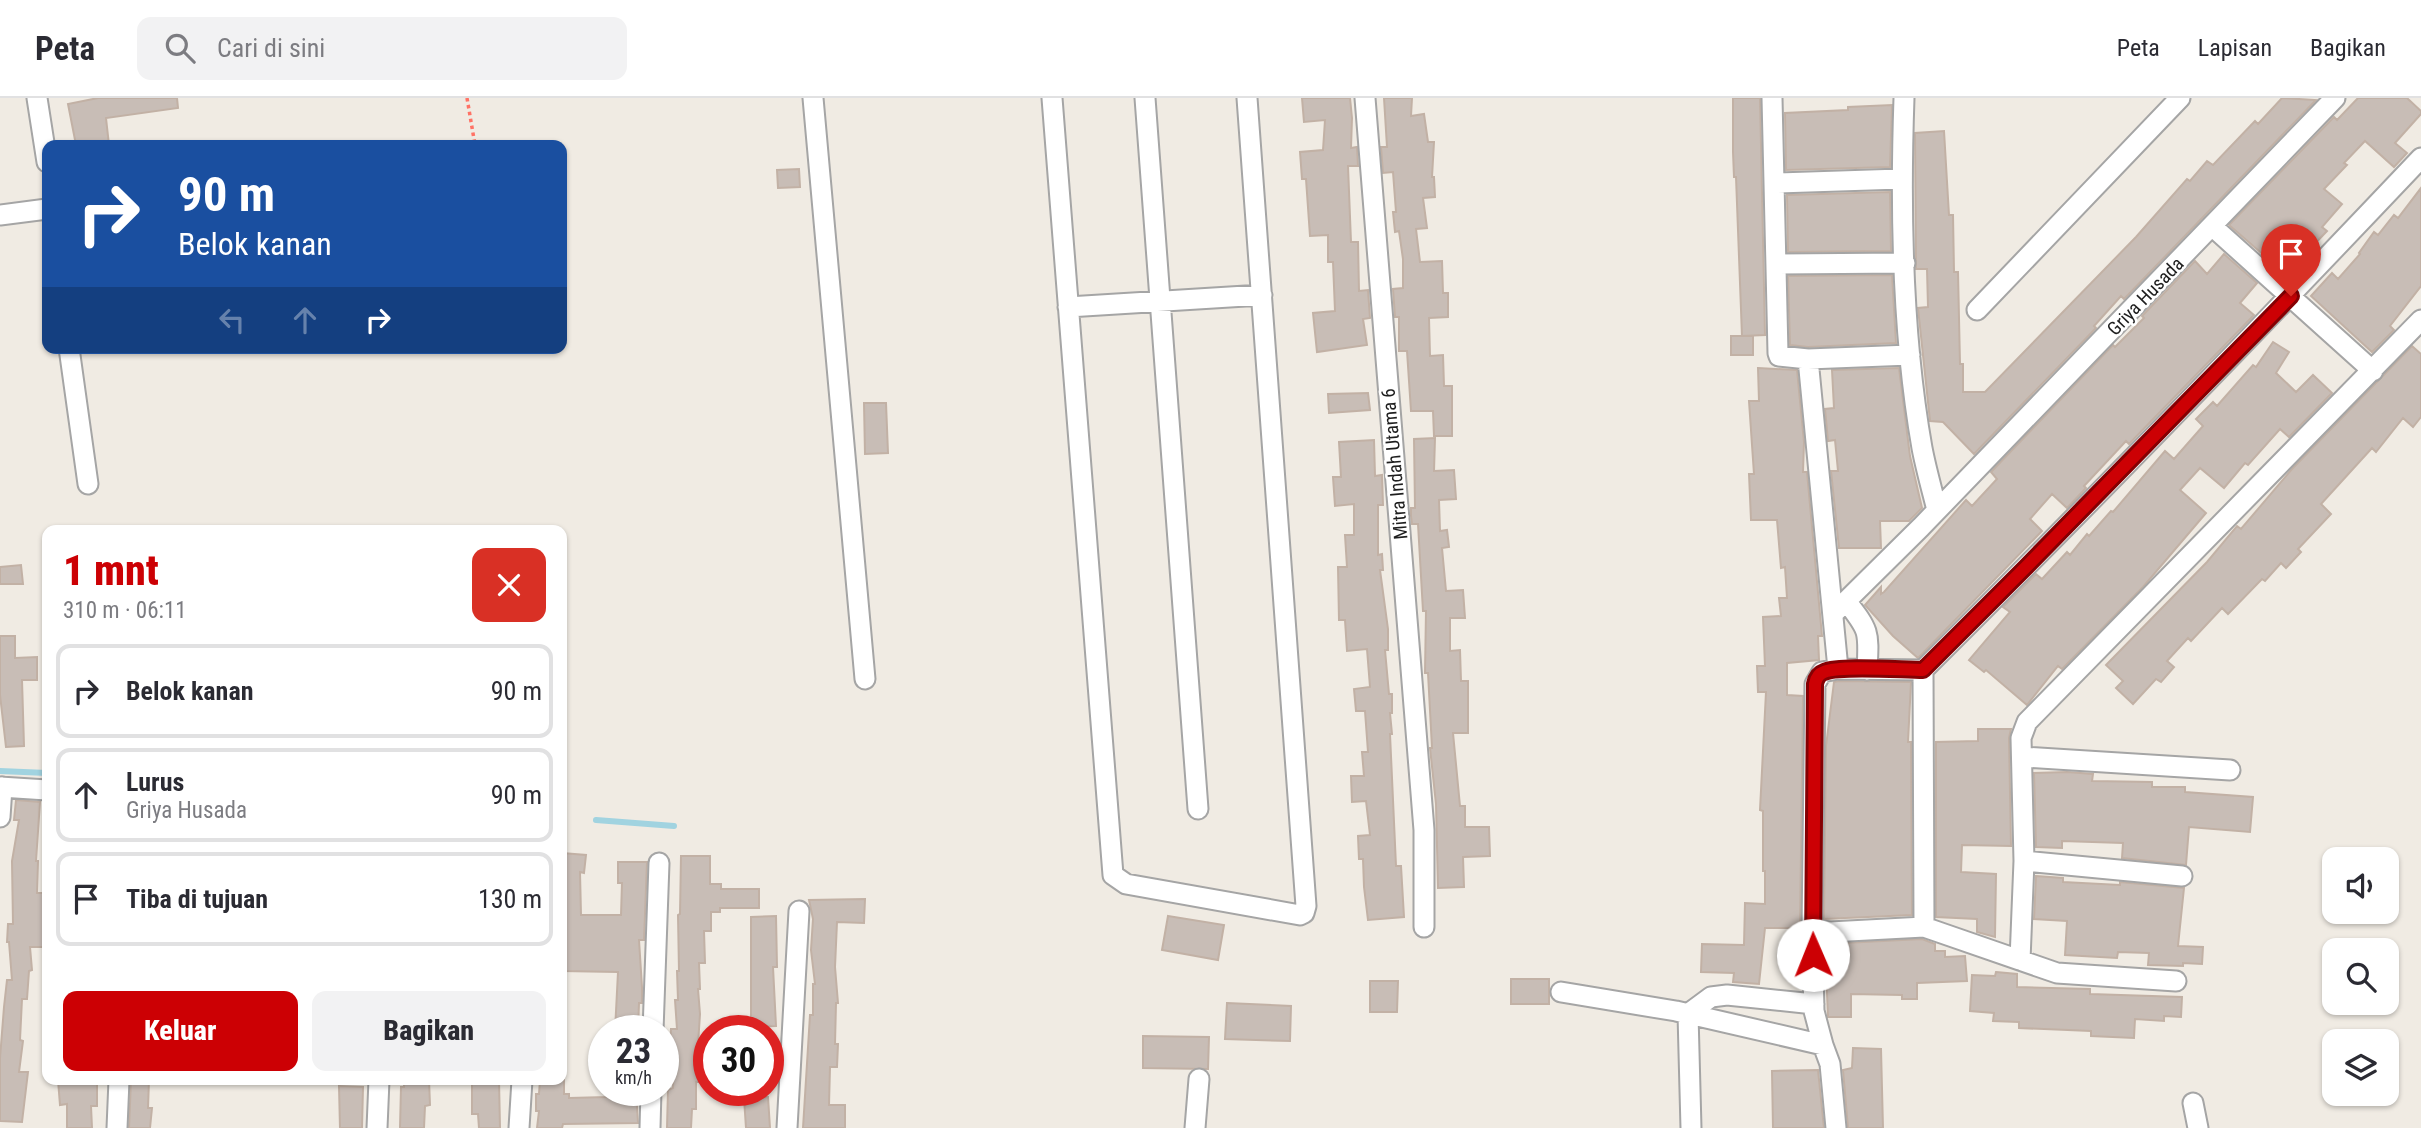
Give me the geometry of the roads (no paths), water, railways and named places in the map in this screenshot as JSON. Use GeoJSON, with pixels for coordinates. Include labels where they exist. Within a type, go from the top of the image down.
{"type":"FeatureCollection","features":[{"type":"Feature","properties":{"kind":"street"},"geometry":{"type":"LineString","coordinates":[[37,98],[44,140]]}},
{"type":"Feature","properties":{"kind":"street"},"geometry":{"type":"LineString","coordinates":[[813,98],[865,679]]}},
{"type":"Feature","properties":{"kind":"street"},"geometry":{"type":"LineString","coordinates":[[1052,98],[1113,875],[1126,884],[1300,915],[1304,913],[1306,906],[1247,98]]}},
{"type":"Feature","properties":{"kind":"street"},"geometry":{"type":"LineString","coordinates":[[1145,98],[1198,809]]}},
{"type":"Feature","properties":{"kind":"street","name":"Mitra Indah Utama 6"},"geometry":{"type":"LineString","coordinates":[[1365,98],[1424,830],[1424,928]]}},
{"type":"Feature","properties":{"kind":"street"},"geometry":{"type":"LineString","coordinates":[[1772,98],[1779,356],[1808,359],[1910,355]]}},
{"type":"Feature","properties":{"kind":"street"},"geometry":{"type":"LineString","coordinates":[[1904,98],[1901,179],[1910,355],[1922,449],[1937,510]]}},
{"type":"Feature","properties":{"kind":"street"},"geometry":{"type":"LineString","coordinates":[[1978,310],[2180,98]]}},
{"type":"Feature","properties":{"kind":"street","name":"Griya Husada"},"geometry":{"type":"LineString","coordinates":[[1840,607],[2213,227],[2335,98]]}},
{"type":"Feature","properties":{"kind":"street"},"geometry":{"type":"LineString","coordinates":[[1836,1128],[1830,1064],[1822,1045],[1814,1004],[1812,930],[1815,684],[1822,672],[1838,669],[1923,670],[2291,296],[2421,158]]}},
{"type":"Feature","properties":{"kind":"street"},"geometry":{"type":"LineString","coordinates":[[1775,183],[1901,179]]}},
{"type":"Feature","properties":{"kind":"street"},"geometry":{"type":"LineString","coordinates":[[0,215],[42,210]]}},
{"type":"Feature","properties":{"kind":"street"},"geometry":{"type":"LineString","coordinates":[[2213,227],[2373,371]]}},
{"type":"Feature","properties":{"kind":"street"},"geometry":{"type":"LineString","coordinates":[[1776,264],[1905,263]]}},
{"type":"Feature","properties":{"kind":"street"},"geometry":{"type":"LineString","coordinates":[[1068,307],[1262,295]]}},
{"type":"Feature","properties":{"kind":"street"},"geometry":{"type":"LineString","coordinates":[[2020,960],[2024,861],[2021,738],[2027,722],[2421,320]]}},
{"type":"Feature","properties":{"kind":"street"},"geometry":{"type":"LineString","coordinates":[[70,354],[88,484]]}},
{"type":"Feature","properties":{"kind":"street"},"geometry":{"type":"LineString","coordinates":[[1808,359],[1840,607],[1838,669]]}},
{"type":"Feature","properties":{"kind":"street"},"geometry":{"type":"LineString","coordinates":[[1840,607],[1865,624],[1868,636],[1867,670]]}},
{"type":"Feature","properties":{"kind":"street"},"geometry":{"type":"LineString","coordinates":[[1923,670],[1923,927]]}},
{"type":"Feature","properties":{"kind":"street"},"geometry":{"type":"LineString","coordinates":[[2023,757],[2230,770]]}},
{"type":"Feature","properties":{"kind":"street"},"geometry":{"type":"LineString","coordinates":[[0,817],[1,787],[42,790]]}},
{"type":"Feature","properties":{"kind":"street"},"geometry":{"type":"LineString","coordinates":[[2024,861],[2182,876]]}},
{"type":"Feature","properties":{"kind":"street"},"geometry":{"type":"LineString","coordinates":[[654,1015],[659,863]]}},
{"type":"Feature","properties":{"kind":"street"},"geometry":{"type":"LineString","coordinates":[[787,1128],[799,911]]}},
{"type":"Feature","properties":{"kind":"street"},"geometry":{"type":"LineString","coordinates":[[1812,930],[1830,932],[1923,927],[2038,967],[2070,974],[2176,981]]}},
{"type":"Feature","properties":{"kind":"street"},"geometry":{"type":"LineString","coordinates":[[1561,992],[1691,1011],[1822,1045]]}},
{"type":"Feature","properties":{"kind":"street"},"geometry":{"type":"LineString","coordinates":[[1691,1011],[1711,997],[1752,996],[1814,1004]]}},
{"type":"Feature","properties":{"kind":"street"},"geometry":{"type":"LineString","coordinates":[[1691,1011],[1691,1128]]}},
{"type":"Feature","properties":{"kind":"street"},"geometry":{"type":"LineString","coordinates":[[1195,1128],[1199,1079]]}},
{"type":"Feature","properties":{"kind":"street"},"geometry":{"type":"LineString","coordinates":[[117,1128],[119,1085]]}},
{"type":"Feature","properties":{"kind":"street"},"geometry":{"type":"LineString","coordinates":[[377,1128],[379,1085]]}},
{"type":"Feature","properties":{"kind":"street"},"geometry":{"type":"LineString","coordinates":[[519,1128],[522,1085]]}},
{"type":"Feature","properties":{"kind":"street"},"geometry":{"type":"LineString","coordinates":[[2193,1102],[2198,1128]]}},
{"type":"Feature","properties":{"kind":"street"},"geometry":{"type":"LineString","coordinates":[[650,1128],[651,1106]]}},
{"type":"Feature","properties":{"kind":"waterway"},"geometry":{"type":"LineString","coordinates":[[0,771],[42,773]]}},
{"type":"Feature","properties":{"kind":"waterway"},"geometry":{"type":"LineString","coordinates":[[596,820],[674,826]]}}]}
